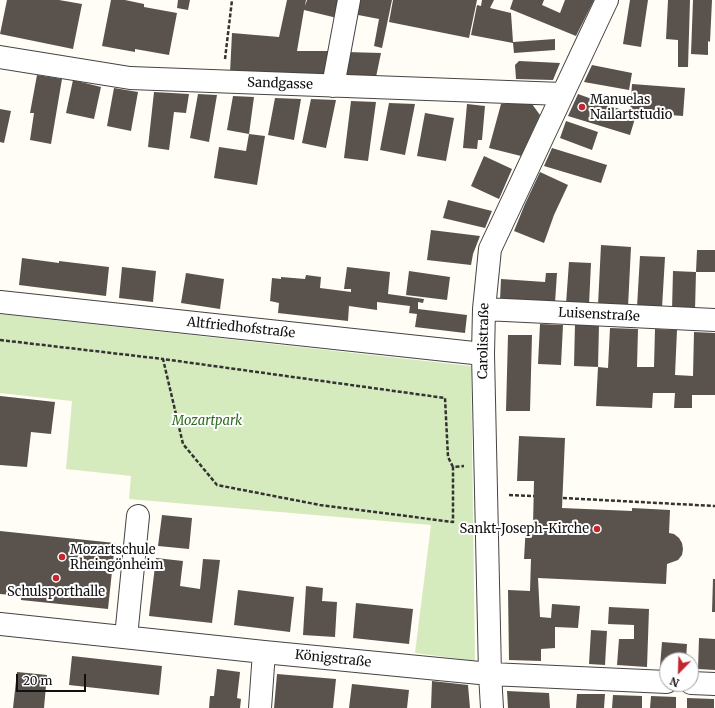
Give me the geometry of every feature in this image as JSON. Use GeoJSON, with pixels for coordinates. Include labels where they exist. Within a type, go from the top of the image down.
{"type":"FeatureCollection","features":[{"type":"Feature","properties":{"kind":"street"},"geometry":{"type":"LineString","coordinates":[[333,86],[349,0]]}},
{"type":"Feature","properties":{"kind":"street","name":"Carolistraße"},"geometry":{"type":"LineString","coordinates":[[492,708],[483,354],[484,309],[490,249],[607,0]]}},
{"type":"Feature","properties":{"kind":"street","name":"Sandgasse"},"geometry":{"type":"LineString","coordinates":[[0,58],[130,78],[562,94]]}},
{"type":"Feature","properties":{"kind":"street","name":"Altfriedhofstraße"},"geometry":{"type":"LineString","coordinates":[[0,302],[483,354]]}},
{"type":"Feature","properties":{"kind":"street","name":"Luisenstraße"},"geometry":{"type":"LineString","coordinates":[[484,309],[715,320]]}},
{"type":"Feature","properties":{"kind":"street"},"geometry":{"type":"LineString","coordinates":[[126,637],[138,516]]}},
{"type":"Feature","properties":{"kind":"street","name":"Königstraße"},"geometry":{"type":"LineString","coordinates":[[0,624],[490,674],[659,682]]}},
{"type":"Feature","properties":{"kind":"street"},"geometry":{"type":"LineString","coordinates":[[260,708],[264,652]]}},
{"type":"Feature","properties":{"kind":"street"},"geometry":{"type":"LineString","coordinates":[[699,683],[715,684]]}},
{"type":"Feature","properties":{"kind":"path"},"geometry":{"type":"LineString","coordinates":[[222,82],[232,0]]}},
{"type":"Feature","properties":{"kind":"path"},"geometry":{"type":"LineString","coordinates":[[0,340],[163,358],[445,398],[448,458],[453,466],[453,522],[320,505],[216,485],[183,444],[163,358]]}},
{"type":"Feature","properties":{"kind":"path"},"geometry":{"type":"LineString","coordinates":[[453,466],[486,466]]}},
{"type":"Feature","properties":{"kind":"path"},"geometry":{"type":"LineString","coordinates":[[563,498],[715,506]]}},
{"type":"Feature","properties":{"kind":"green space","name":"Mozartpark"},"geometry":{"type":"Polygon","coordinates":[[[0,314],[471,366],[475,661],[415,653],[431,525],[129,499],[131,476],[66,469],[72,401],[0,393],[0,314]]]}},
{"type":"Feature","properties":{"kind":"building"},"geometry":{"type":"Polygon","coordinates":[[[7,0],[59,0],[82,4],[73,49],[0,34],[7,0]]]}},
{"type":"Feature","properties":{"kind":"building"},"geometry":{"type":"Polygon","coordinates":[[[111,0],[125,0],[144,4],[144,7],[177,13],[169,55],[135,49],[135,52],[102,46],[111,0]]]}},
{"type":"Feature","properties":{"kind":"building"},"geometry":{"type":"Polygon","coordinates":[[[178,0],[190,0],[188,10],[177,8],[178,0]]]}},
{"type":"Feature","properties":{"kind":"building"},"geometry":{"type":"Polygon","coordinates":[[[287,0],[306,0],[305,6],[307,0],[342,0],[337,18],[304,10],[297,51],[330,51],[325,77],[230,73],[232,33],[279,37],[287,0]]]}},
{"type":"Feature","properties":{"kind":"building"},"geometry":{"type":"Polygon","coordinates":[[[356,0],[392,0],[382,48],[374,46],[379,19],[353,14],[356,0]]]}},
{"type":"Feature","properties":{"kind":"building"},"geometry":{"type":"Polygon","coordinates":[[[393,0],[477,0],[469,38],[389,22],[393,0]]]}},
{"type":"Feature","properties":{"kind":"building"},"geometry":{"type":"Polygon","coordinates":[[[482,0],[494,0],[490,8],[511,13],[513,42],[555,39],[555,50],[514,53],[513,43],[471,35],[477,5],[481,6],[482,0]]]}},
{"type":"Feature","properties":{"kind":"building"},"geometry":{"type":"Polygon","coordinates":[[[513,0],[544,0],[542,5],[560,13],[565,0],[594,0],[576,36],[510,9],[513,0]]]}},
{"type":"Feature","properties":{"kind":"building"},"geometry":{"type":"Polygon","coordinates":[[[630,0],[648,0],[641,47],[623,44],[630,0]]]}},
{"type":"Feature","properties":{"kind":"building"},"geometry":{"type":"Polygon","coordinates":[[[668,0],[690,0],[688,67],[678,67],[678,40],[666,39],[668,0]]]}},
{"type":"Feature","properties":{"kind":"building"},"geometry":{"type":"Polygon","coordinates":[[[693,0],[712,0],[708,55],[691,54],[693,0]]]}},
{"type":"Feature","properties":{"kind":"building"},"geometry":{"type":"Polygon","coordinates":[[[346,52],[381,53],[376,77],[341,77],[346,52]]]}},
{"type":"Feature","properties":{"kind":"building"},"geometry":{"type":"Polygon","coordinates":[[[519,61],[560,63],[553,80],[516,79],[515,65],[519,61]]]}},
{"type":"Feature","properties":{"kind":"building"},"geometry":{"type":"Polygon","coordinates":[[[592,65],[632,73],[629,90],[584,82],[592,65]]]}},
{"type":"Feature","properties":{"kind":"building"},"geometry":{"type":"Polygon","coordinates":[[[37,75],[62,79],[51,144],[30,140],[34,113],[30,113],[37,75]]]}},
{"type":"Feature","properties":{"kind":"building"},"geometry":{"type":"Polygon","coordinates":[[[73,80],[101,87],[94,119],[66,113],[73,80]]]}},
{"type":"Feature","properties":{"kind":"building"},"geometry":{"type":"Polygon","coordinates":[[[632,84],[685,88],[683,116],[630,112],[632,84]]]}},
{"type":"Feature","properties":{"kind":"building"},"geometry":{"type":"Polygon","coordinates":[[[114,88],[138,92],[131,131],[107,126],[114,88]]]}},
{"type":"Feature","properties":{"kind":"building"},"geometry":{"type":"Polygon","coordinates":[[[154,92],[189,94],[186,113],[174,112],[169,150],[148,147],[154,92]]]}},
{"type":"Feature","properties":{"kind":"building"},"geometry":{"type":"Polygon","coordinates":[[[198,94],[217,95],[209,142],[190,138],[198,94]]]}},
{"type":"Feature","properties":{"kind":"building"},"geometry":{"type":"Polygon","coordinates":[[[578,94],[636,115],[630,135],[568,116],[578,94]]]}},
{"type":"Feature","properties":{"kind":"building"},"geometry":{"type":"Polygon","coordinates":[[[233,96],[254,97],[249,134],[227,130],[233,96]]]}},
{"type":"Feature","properties":{"kind":"building"},"geometry":{"type":"Polygon","coordinates":[[[275,98],[301,99],[294,140],[268,135],[275,98]]]}},
{"type":"Feature","properties":{"kind":"building"},"geometry":{"type":"Polygon","coordinates":[[[311,99],[336,100],[326,148],[302,143],[311,99]]]}},
{"type":"Feature","properties":{"kind":"building"},"geometry":{"type":"Polygon","coordinates":[[[351,101],[376,102],[368,161],[344,158],[351,101]]]}},
{"type":"Feature","properties":{"kind":"building"},"geometry":{"type":"Polygon","coordinates":[[[389,103],[415,104],[405,155],[380,150],[389,103]]]}},
{"type":"Feature","properties":{"kind":"building"},"geometry":{"type":"Polygon","coordinates":[[[467,104],[485,106],[482,140],[478,140],[477,149],[463,148],[467,104]]]}},
{"type":"Feature","properties":{"kind":"building"},"geometry":{"type":"Polygon","coordinates":[[[501,104],[532,104],[540,115],[521,156],[489,148],[501,104]]]}},
{"type":"Feature","properties":{"kind":"building"},"geometry":{"type":"Polygon","coordinates":[[[0,109],[11,111],[4,143],[0,142],[0,109]]]}},
{"type":"Feature","properties":{"kind":"building"},"geometry":{"type":"Polygon","coordinates":[[[425,113],[454,118],[446,161],[417,156],[425,113]]]}},
{"type":"Feature","properties":{"kind":"building"},"geometry":{"type":"Polygon","coordinates":[[[566,121],[598,132],[592,150],[560,138],[566,121]]]}},
{"type":"Feature","properties":{"kind":"building"},"geometry":{"type":"Polygon","coordinates":[[[249,134],[265,136],[257,185],[214,178],[219,147],[246,151],[249,134]]]}},
{"type":"Feature","properties":{"kind":"building"},"geometry":{"type":"Polygon","coordinates":[[[552,148],[607,165],[601,183],[544,166],[552,148]]]}},
{"type":"Feature","properties":{"kind":"building"},"geometry":{"type":"Polygon","coordinates":[[[484,156],[512,169],[499,199],[471,186],[484,156]]]}},
{"type":"Feature","properties":{"kind":"building"},"geometry":{"type":"Polygon","coordinates":[[[540,172],[568,185],[554,215],[544,243],[514,231],[540,172]]]}},
{"type":"Feature","properties":{"kind":"building"},"geometry":{"type":"Polygon","coordinates":[[[448,200],[492,211],[485,228],[443,218],[448,200]]]}},
{"type":"Feature","properties":{"kind":"building"},"geometry":{"type":"Polygon","coordinates":[[[431,230],[480,236],[473,254],[471,265],[427,260],[431,230]]]}},
{"type":"Feature","properties":{"kind":"building"},"geometry":{"type":"Polygon","coordinates":[[[601,245],[631,247],[628,307],[598,305],[601,245]]]}},
{"type":"Feature","properties":{"kind":"building"},"geometry":{"type":"Polygon","coordinates":[[[697,250],[715,250],[715,272],[696,272],[697,250]]]}},
{"type":"Feature","properties":{"kind":"building"},"geometry":{"type":"Polygon","coordinates":[[[640,256],[665,257],[662,308],[637,307],[640,256]]]}},
{"type":"Feature","properties":{"kind":"building"},"geometry":{"type":"Polygon","coordinates":[[[22,258],[109,267],[106,296],[19,285],[22,258]]]}},
{"type":"Feature","properties":{"kind":"building"},"geometry":{"type":"Polygon","coordinates":[[[569,262],[591,263],[589,305],[566,304],[569,262]]]}},
{"type":"Feature","properties":{"kind":"building"},"geometry":{"type":"Polygon","coordinates":[[[122,267],[156,271],[153,302],[119,298],[122,267]]]}},
{"type":"Feature","properties":{"kind":"building"},"geometry":{"type":"Polygon","coordinates":[[[347,267],[390,272],[388,294],[424,299],[423,303],[418,302],[418,309],[467,315],[465,333],[415,327],[417,314],[409,313],[410,306],[377,302],[377,310],[349,306],[348,321],[278,313],[279,303],[270,301],[272,278],[281,279],[281,277],[305,279],[306,275],[321,277],[320,288],[351,292],[351,289],[344,289],[347,267]]]}},
{"type":"Feature","properties":{"kind":"building"},"geometry":{"type":"Polygon","coordinates":[[[409,271],[450,277],[447,300],[406,295],[409,271]]]}},
{"type":"Feature","properties":{"kind":"building"},"geometry":{"type":"Polygon","coordinates":[[[673,271],[696,272],[695,310],[672,310],[673,271]]]}},
{"type":"Feature","properties":{"kind":"building"},"geometry":{"type":"Polygon","coordinates":[[[186,273],[224,279],[220,309],[181,303],[186,273]]]}},
{"type":"Feature","properties":{"kind":"building"},"geometry":{"type":"Polygon","coordinates":[[[546,273],[557,273],[555,303],[500,300],[501,279],[545,282],[546,273]]]}},
{"type":"Feature","properties":{"kind":"building"},"geometry":{"type":"Polygon","coordinates":[[[540,324],[563,325],[561,365],[538,364],[540,324]]]}},
{"type":"Feature","properties":{"kind":"building"},"geometry":{"type":"Polygon","coordinates":[[[575,324],[599,325],[598,367],[574,366],[575,324]]]}},
{"type":"Feature","properties":{"kind":"building"},"geometry":{"type":"Polygon","coordinates":[[[610,328],[638,329],[637,367],[654,367],[655,329],[677,330],[675,375],[693,376],[694,332],[715,333],[715,395],[692,395],[692,408],[674,408],[675,393],[653,393],[652,408],[596,406],[598,367],[608,368],[610,328]]]}},
{"type":"Feature","properties":{"kind":"building"},"geometry":{"type":"Polygon","coordinates":[[[508,335],[532,335],[530,411],[506,411],[508,335]]]}},
{"type":"Feature","properties":{"kind":"building"},"geometry":{"type":"Polygon","coordinates":[[[0,396],[55,402],[51,434],[31,432],[27,467],[0,465],[0,396]]]}},
{"type":"Feature","properties":{"kind":"building","name":"Sankt-Joseph-Kirche"},"geometry":{"type":"Polygon","coordinates":[[[519,436],[565,438],[562,508],[632,511],[632,508],[670,510],[669,533],[674,534],[679,538],[683,549],[682,555],[678,560],[667,564],[666,584],[538,578],[540,617],[551,618],[552,604],[580,606],[578,628],[555,627],[555,648],[541,649],[541,661],[509,660],[508,590],[530,591],[531,559],[524,559],[526,525],[533,525],[534,481],[517,481],[519,436]]]}},
{"type":"Feature","properties":{"kind":"building"},"geometry":{"type":"Polygon","coordinates":[[[162,515],[192,518],[189,549],[158,546],[162,515]]]}},
{"type":"Feature","properties":{"kind":"building","name":"Schulsporthalle"},"geometry":{"type":"Polygon","coordinates":[[[0,531],[115,543],[108,609],[21,600],[21,596],[0,594],[0,531]]]}},
{"type":"Feature","properties":{"kind":"building"},"geometry":{"type":"Polygon","coordinates":[[[156,558],[183,561],[180,586],[200,589],[203,559],[220,560],[212,623],[149,616],[156,558]]]}},
{"type":"Feature","properties":{"kind":"building"},"geometry":{"type":"Polygon","coordinates":[[[713,579],[715,579],[715,612],[712,612],[713,579]]]}},
{"type":"Feature","properties":{"kind":"building"},"geometry":{"type":"Polygon","coordinates":[[[306,586],[323,588],[322,601],[337,602],[335,637],[303,635],[306,586]]]}},
{"type":"Feature","properties":{"kind":"building"},"geometry":{"type":"Polygon","coordinates":[[[238,590],[294,597],[290,632],[234,625],[238,590]]]}},
{"type":"Feature","properties":{"kind":"building"},"geometry":{"type":"Polygon","coordinates":[[[356,603],[413,609],[409,644],[353,638],[356,603]]]}},
{"type":"Feature","properties":{"kind":"building"},"geometry":{"type":"Polygon","coordinates":[[[609,607],[649,609],[647,667],[617,665],[619,639],[634,639],[634,625],[608,624],[609,607]]]}},
{"type":"Feature","properties":{"kind":"building"},"geometry":{"type":"Polygon","coordinates":[[[591,630],[607,631],[605,665],[589,664],[591,630]]]}},
{"type":"Feature","properties":{"kind":"building"},"geometry":{"type":"Polygon","coordinates":[[[699,638],[715,639],[715,670],[699,669],[699,638]]]}},
{"type":"Feature","properties":{"kind":"building"},"geometry":{"type":"Polygon","coordinates":[[[662,642],[687,644],[686,652],[661,652],[662,642]]]}},
{"type":"Feature","properties":{"kind":"building"},"geometry":{"type":"Polygon","coordinates":[[[72,656],[162,666],[159,695],[69,685],[72,656]]]}},
{"type":"Feature","properties":{"kind":"building"},"geometry":{"type":"Polygon","coordinates":[[[217,669],[240,672],[237,698],[241,699],[240,708],[209,708],[210,696],[214,696],[217,669]]]}},
{"type":"Feature","properties":{"kind":"building"},"geometry":{"type":"Polygon","coordinates":[[[17,672],[47,675],[44,708],[13,708],[17,672]]]}},
{"type":"Feature","properties":{"kind":"building"},"geometry":{"type":"Polygon","coordinates":[[[277,674],[336,679],[333,708],[274,708],[277,674]]]}},
{"type":"Feature","properties":{"kind":"building"},"geometry":{"type":"Polygon","coordinates":[[[432,681],[468,685],[470,708],[431,708],[432,681]]]}},
{"type":"Feature","properties":{"kind":"building"},"geometry":{"type":"Polygon","coordinates":[[[352,684],[409,690],[407,708],[349,708],[352,684]]]}},
{"type":"Feature","properties":{"kind":"building"},"geometry":{"type":"Polygon","coordinates":[[[507,691],[549,693],[550,708],[508,708],[507,691]]]}},
{"type":"Feature","properties":{"kind":"building"},"geometry":{"type":"Polygon","coordinates":[[[577,694],[605,694],[604,708],[576,708],[577,694]]]}},
{"type":"Feature","properties":{"kind":"building"},"geometry":{"type":"Polygon","coordinates":[[[613,695],[642,696],[642,708],[612,708],[613,695]]]}},
{"type":"Feature","properties":{"kind":"building"},"geometry":{"type":"Polygon","coordinates":[[[651,696],[676,697],[676,708],[650,708],[651,696]]]}},
{"type":"Feature","properties":{"kind":"building"},"geometry":{"type":"Polygon","coordinates":[[[687,698],[714,699],[714,708],[687,708],[687,698]]]}},
{"type":"Feature","properties":{"kind":"place","name":"Manuelas Nailartstudio"},"geometry":{"type":"Point","coordinates":[582,107]}},
{"type":"Feature","properties":{"kind":"place","name":"Sankt-Joseph-Kirche"},"geometry":{"type":"Point","coordinates":[597,529]}},
{"type":"Feature","properties":{"kind":"place","name":"Mozartschule Rheingönheim"},"geometry":{"type":"Point","coordinates":[62,557]}},
{"type":"Feature","properties":{"kind":"place","name":"Schulsporthalle"},"geometry":{"type":"Point","coordinates":[56,578]}}]}
